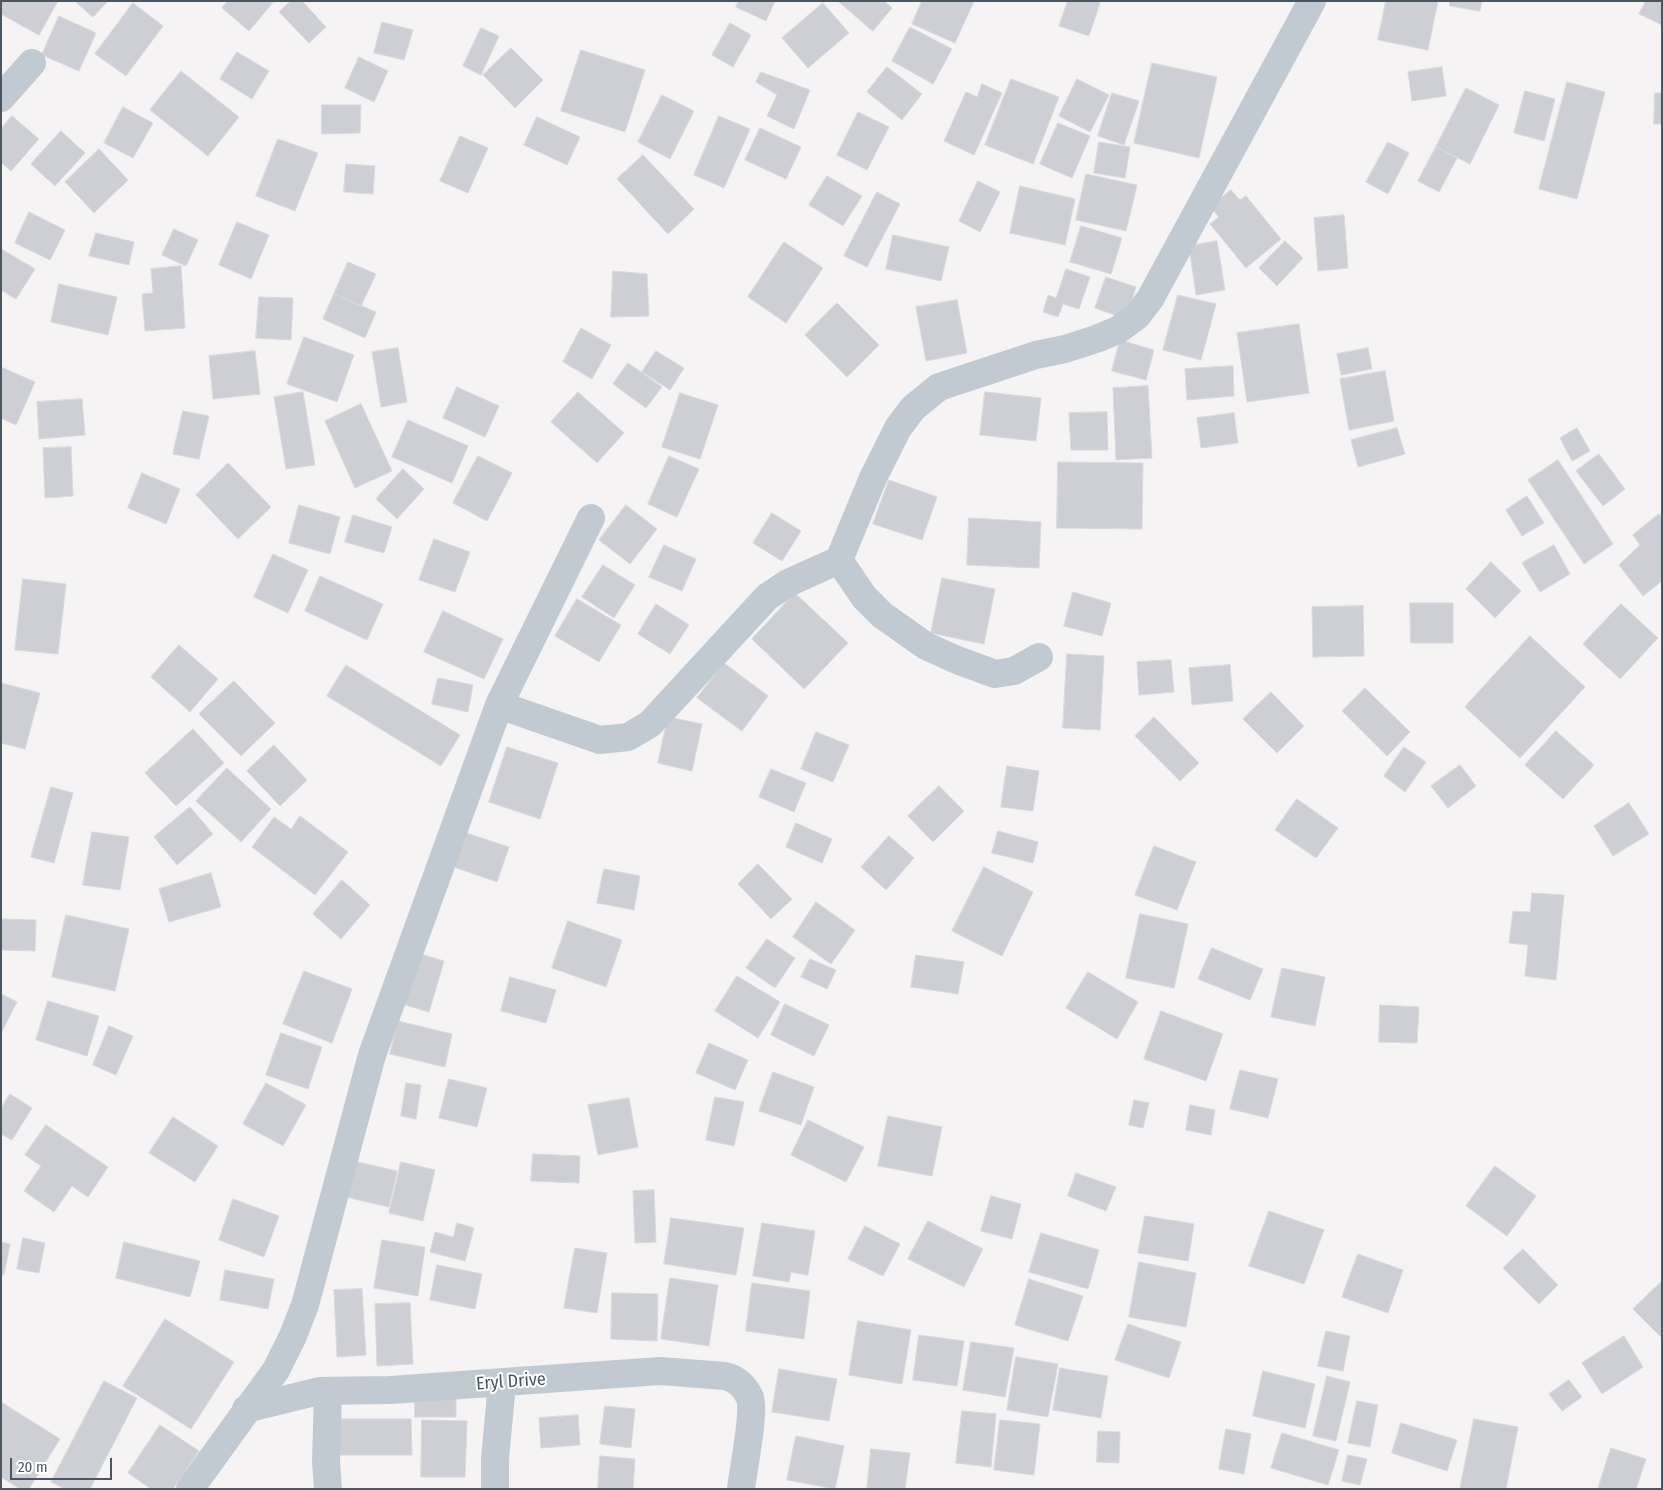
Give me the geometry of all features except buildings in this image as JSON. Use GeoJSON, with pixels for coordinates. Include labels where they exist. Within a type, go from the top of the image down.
{"type":"FeatureCollection","features":[{"type":"Feature","properties":{"kind":"street"},"geometry":{"type":"LineString","coordinates":[[499,705],[600,740],[628,737],[650,724],[767,597],[788,583],[839,560],[873,478],[898,428],[913,408],[939,387],[1036,355],[1096,339],[1118,330],[1136,316],[1150,299],[1312,1]]}},
{"type":"Feature","properties":{"kind":"street"},"geometry":{"type":"LineString","coordinates":[[1,98],[32,63]]}},
{"type":"Feature","properties":{"kind":"street"},"geometry":{"type":"LineString","coordinates":[[190,1489],[276,1370],[293,1336],[305,1305],[372,1055],[499,705],[591,518]]}},
{"type":"Feature","properties":{"kind":"street"},"geometry":{"type":"LineString","coordinates":[[839,560],[864,597],[882,615],[926,646],[995,674],[1014,671],[1038,656]]}},
{"type":"Feature","properties":{"kind":"street","name":"Eryl Drive"},"geometry":{"type":"LineString","coordinates":[[246,1409],[319,1391],[390,1390],[660,1371],[725,1376],[734,1378],[741,1383],[750,1399],[750,1415],[740,1489]]}},
{"type":"Feature","properties":{"kind":"street"},"geometry":{"type":"LineString","coordinates":[[495,1489],[495,1460],[502,1383]]}},
{"type":"Feature","properties":{"kind":"street"},"geometry":{"type":"LineString","coordinates":[[328,1391],[326,1462],[328,1489]]}}]}
